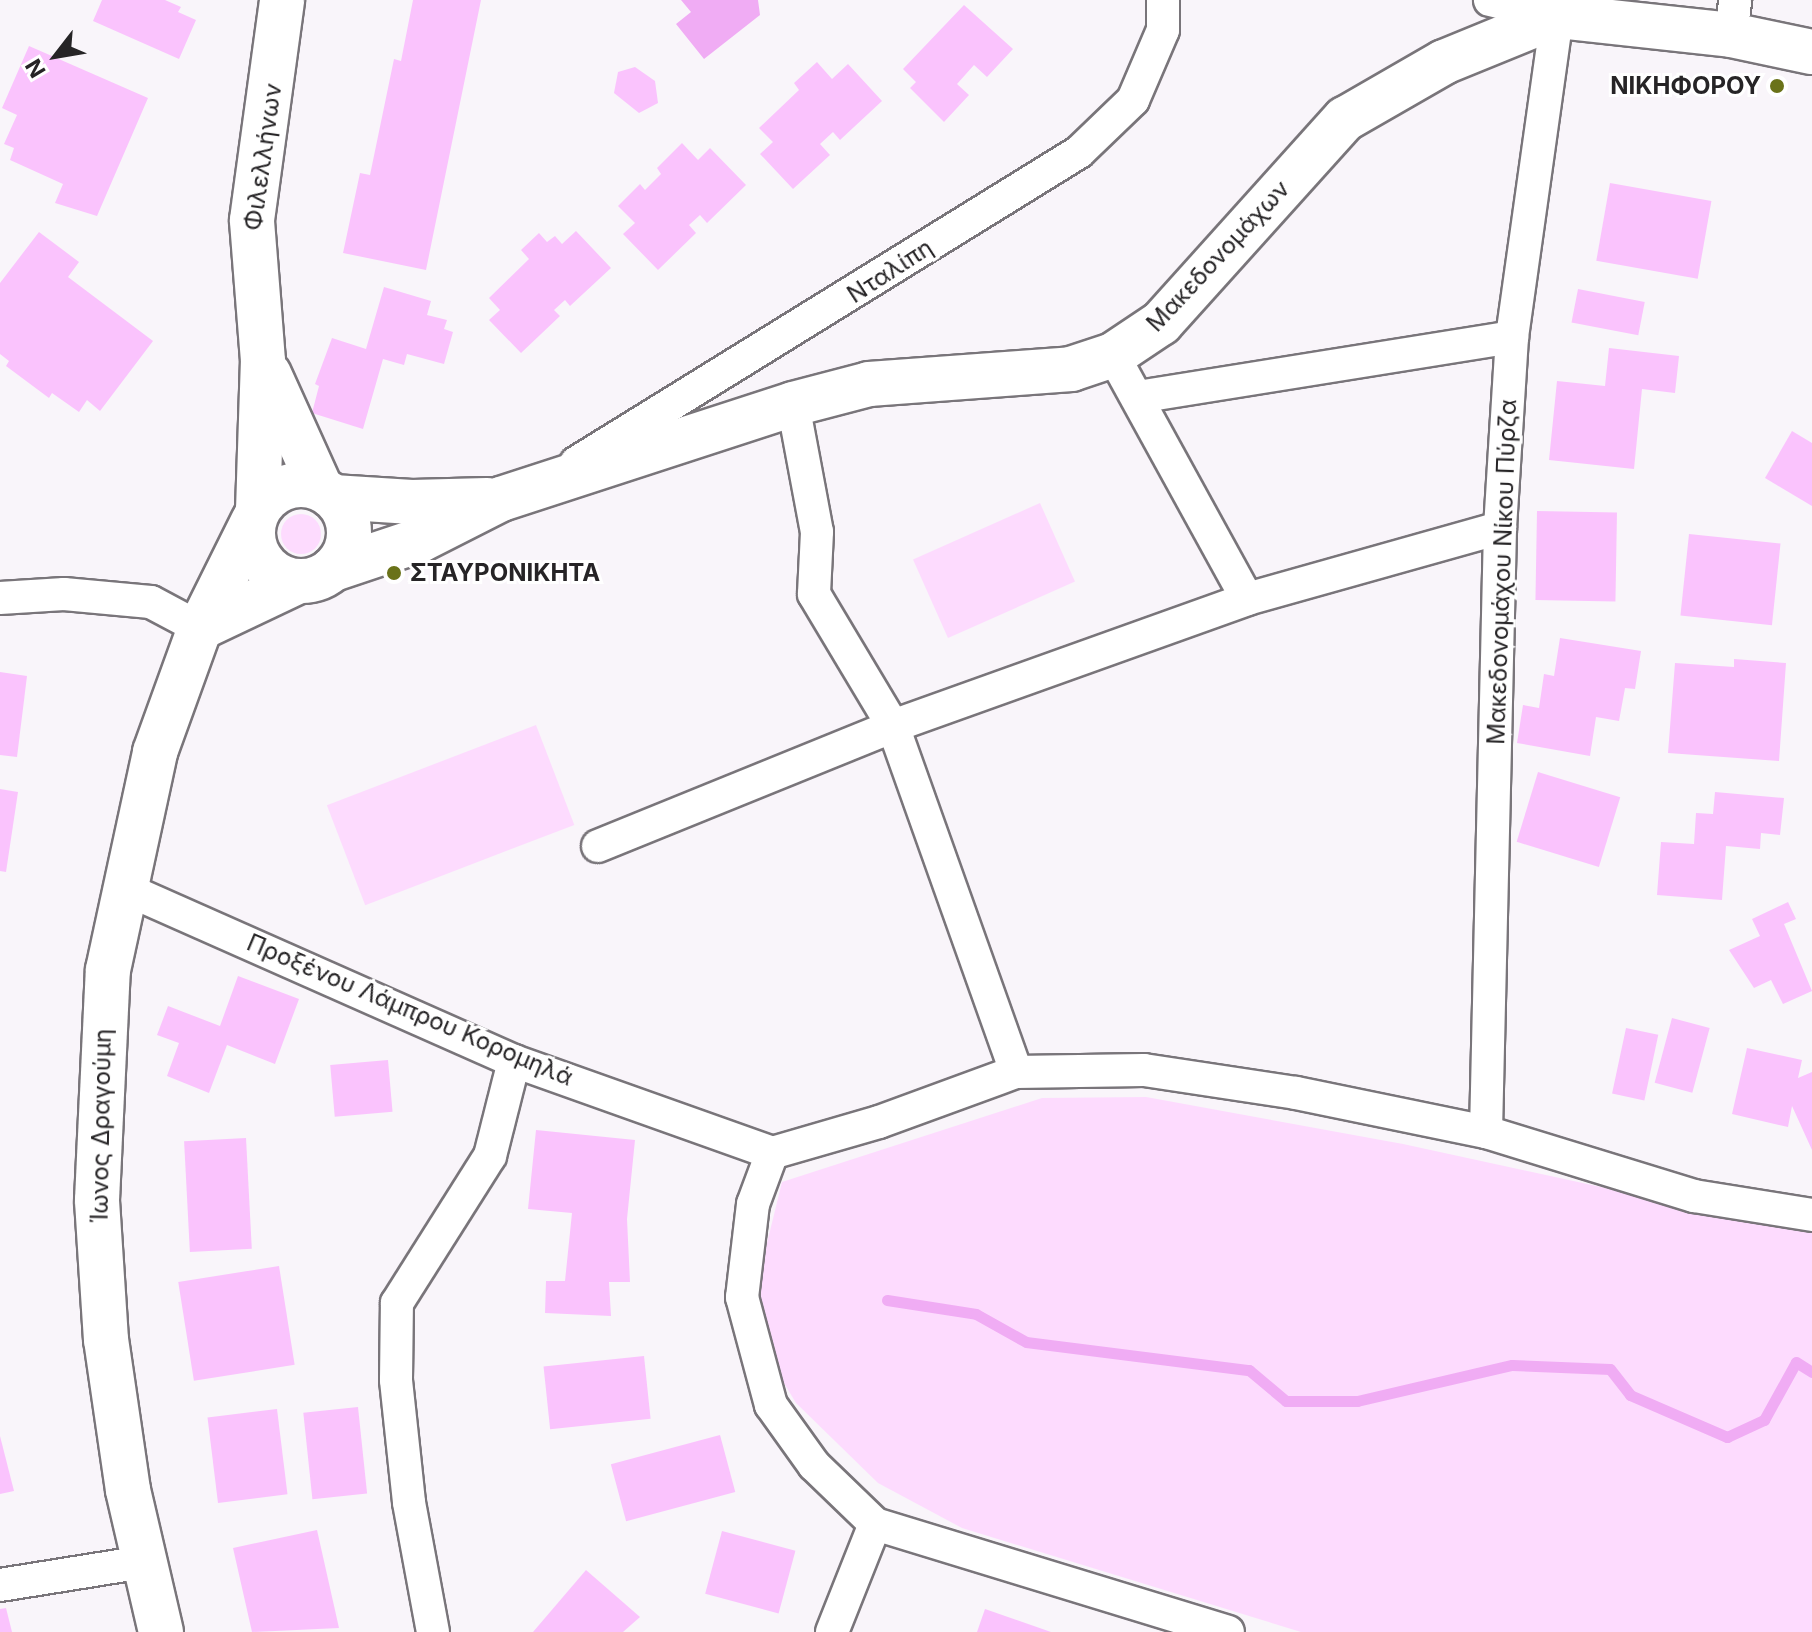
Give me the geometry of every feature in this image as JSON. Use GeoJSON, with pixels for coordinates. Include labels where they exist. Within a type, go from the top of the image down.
{"type":"FeatureCollection","features":[{"type":"Feature","properties":{"kind":"street","name":"Φιλελλήνων"},"geometry":{"type":"LineString","coordinates":[[256,515],[263,361],[252,220],[282,0]]}},
{"type":"Feature","properties":{"kind":"street","name":"Νταλίπη"},"geometry":{"type":"LineString","coordinates":[[545,483],[1079,152],[1133,100],[1163,30],[1163,0]]}},
{"type":"Feature","properties":{"kind":"street"},"geometry":{"type":"LineString","coordinates":[[1490,0],[1557,16]]}},
{"type":"Feature","properties":{"kind":"street","name":"Μακεδονομάχων"},"geometry":{"type":"LineString","coordinates":[[315,576],[420,540],[501,499],[545,483],[793,404],[869,384],[1071,369],[1113,355],[1161,323],[1345,119],[1444,62],[1557,16],[1733,18],[1812,52]]}},
{"type":"Feature","properties":{"kind":"street","name":"Μακεδονομάχου Νίκου Πύρζα"},"geometry":{"type":"LineString","coordinates":[[1486,1132],[1500,528],[1512,337],[1557,16]]}},
{"type":"Feature","properties":{"kind":"street"},"geometry":{"type":"LineString","coordinates":[[1138,397],[1512,337]]}},
{"type":"Feature","properties":{"kind":"street"},"geometry":{"type":"LineString","coordinates":[[1113,355],[1247,599]]}},
{"type":"Feature","properties":{"kind":"street","name":"Φιλελλήνων"},"geometry":{"type":"LineString","coordinates":[[263,361],[327,493]]}},
{"type":"Feature","properties":{"kind":"street"},"geometry":{"type":"LineString","coordinates":[[793,404],[817,532],[814,594],[893,726],[1016,1072]]}},
{"type":"Feature","properties":{"kind":"street"},"geometry":{"type":"LineString","coordinates":[[0,598],[64,594],[151,602],[200,628],[315,576],[349,533],[327,493],[293,485],[267,498],[256,515],[261,561],[315,576]]}},
{"type":"Feature","properties":{"kind":"street","name":"Μακεδονομάχων"},"geometry":{"type":"LineString","coordinates":[[327,493],[412,502],[501,499]]}},
{"type":"Feature","properties":{"kind":"street","name":"Ίωνος Δραγούμη"},"geometry":{"type":"LineString","coordinates":[[161,1632],[143,1562],[111,1383],[97,1200],[108,970],[155,752],[200,628],[256,515]]}},
{"type":"Feature","properties":{"kind":"street"},"geometry":{"type":"LineString","coordinates":[[598,846],[893,726],[1247,599],[1500,528]]}},
{"type":"Feature","properties":{"kind":"street","name":"Προξένου Λάμπρου Κορομηλά"},"geometry":{"type":"LineString","coordinates":[[126,889],[514,1061],[772,1153]]}},
{"type":"Feature","properties":{"kind":"street"},"geometry":{"type":"LineString","coordinates":[[433,1632],[409,1502],[396,1380],[397,1303],[490,1156],[514,1061]]}},
{"type":"Feature","properties":{"kind":"street"},"geometry":{"type":"LineString","coordinates":[[1228,1632],[875,1524],[814,1465],[784,1427],[759,1373],[742,1297],[745,1250],[759,1181],[772,1153],[879,1122],[1016,1072],[1144,1070],[1296,1093],[1486,1132],[1694,1196],[1812,1215]]}},
{"type":"Feature","properties":{"kind":"street"},"geometry":{"type":"LineString","coordinates":[[832,1632],[875,1524]]}},
{"type":"Feature","properties":{"kind":"street"},"geometry":{"type":"LineString","coordinates":[[0,1585],[143,1562]]}},
{"type":"Feature","properties":{"kind":"shaded area"},"geometry":{"type":"Polygon","coordinates":[[[681,0],[758,0],[760,15],[704,59],[676,24],[691,12],[681,0]]]}},
{"type":"Feature","properties":{"kind":"shaded area"},"geometry":{"type":"Polygon","coordinates":[[[1040,503],[1075,582],[948,638],[913,560],[1040,503]]]}},
{"type":"Feature","properties":{"kind":"shaded area"},"geometry":{"type":"Polygon","coordinates":[[[301,514],[315,520],[321,534],[315,548],[301,554],[287,548],[281,534],[287,520],[301,514]]]}},
{"type":"Feature","properties":{"kind":"shaded area"},"geometry":{"type":"Polygon","coordinates":[[[536,725],[574,825],[365,905],[327,805],[536,725]]]}},
{"type":"Feature","properties":{"kind":"shaded area"},"geometry":{"type":"Polygon","coordinates":[[[1146,1097],[1403,1144],[1812,1233],[1812,1632],[1301,1632],[962,1528],[878,1483],[796,1403],[764,1350],[756,1288],[782,1182],[1042,1098],[1146,1097]]]}},
{"type":"Feature","properties":{"kind":"building"},"geometry":{"type":"Polygon","coordinates":[[[102,0],[165,0],[181,7],[178,12],[196,20],[179,59],[93,21],[102,0]]]}},
{"type":"Feature","properties":{"kind":"building"},"geometry":{"type":"Polygon","coordinates":[[[413,0],[481,0],[426,270],[343,253],[360,173],[370,175],[394,59],[401,61],[413,0]]]}},
{"type":"Feature","properties":{"kind":"building"},"geometry":{"type":"Polygon","coordinates":[[[964,5],[1013,49],[987,77],[974,65],[957,84],[969,95],[944,122],[910,88],[916,82],[903,69],[964,5]]]}},
{"type":"Feature","properties":{"kind":"building"},"geometry":{"type":"Polygon","coordinates":[[[29,46],[148,98],[97,216],[55,203],[63,184],[10,160],[14,148],[4,144],[17,115],[2,108],[29,46]]]}},
{"type":"Feature","properties":{"kind":"building"},"geometry":{"type":"Polygon","coordinates":[[[817,62],[832,79],[848,64],[882,101],[840,140],[833,132],[820,144],[830,155],[793,189],[760,154],[773,142],[759,128],[799,90],[794,83],[817,62]]]}},
{"type":"Feature","properties":{"kind":"building"},"geometry":{"type":"Polygon","coordinates":[[[635,67],[655,81],[658,103],[639,113],[614,93],[618,72],[635,67]]]}},
{"type":"Feature","properties":{"kind":"building"},"geometry":{"type":"Polygon","coordinates":[[[682,143],[698,160],[710,148],[746,185],[707,223],[700,215],[689,225],[696,233],[658,270],[623,234],[635,223],[618,206],[640,184],[645,190],[661,174],[657,168],[682,143]]]}},
{"type":"Feature","properties":{"kind":"building"},"geometry":{"type":"Polygon","coordinates":[[[1610,183],[1711,201],[1698,279],[1596,261],[1610,183]]]}},
{"type":"Feature","properties":{"kind":"building"},"geometry":{"type":"Polygon","coordinates":[[[576,231],[611,268],[570,306],[565,300],[554,310],[560,316],[521,353],[489,320],[500,310],[489,298],[529,259],[521,250],[539,233],[547,242],[555,236],[562,244],[576,231]]]}},
{"type":"Feature","properties":{"kind":"building"},"geometry":{"type":"Polygon","coordinates":[[[39,232],[79,262],[68,277],[153,341],[100,411],[87,400],[79,412],[52,393],[49,398],[6,366],[9,361],[0,354],[0,283],[39,232]]]}},
{"type":"Feature","properties":{"kind":"building"},"geometry":{"type":"Polygon","coordinates":[[[384,287],[431,301],[427,315],[447,320],[444,329],[453,332],[444,364],[407,354],[404,365],[383,359],[363,429],[312,413],[319,386],[315,384],[332,338],[366,349],[384,287]]]}},
{"type":"Feature","properties":{"kind":"building"},"geometry":{"type":"Polygon","coordinates":[[[1578,289],[1645,302],[1638,335],[1572,322],[1578,289]]]}},
{"type":"Feature","properties":{"kind":"building"},"geometry":{"type":"Polygon","coordinates":[[[1609,348],[1679,356],[1675,393],[1642,389],[1634,469],[1549,460],[1557,381],[1605,386],[1609,348]]]}},
{"type":"Feature","properties":{"kind":"building"},"geometry":{"type":"Polygon","coordinates":[[[1792,431],[1812,443],[1812,506],[1765,478],[1792,431]]]}},
{"type":"Feature","properties":{"kind":"building"},"geometry":{"type":"Polygon","coordinates":[[[1537,511],[1617,512],[1615,601],[1535,600],[1537,511]]]}},
{"type":"Feature","properties":{"kind":"building"},"geometry":{"type":"Polygon","coordinates":[[[1689,534],[1780,544],[1772,625],[1680,616],[1689,534]]]}},
{"type":"Feature","properties":{"kind":"building"},"geometry":{"type":"Polygon","coordinates":[[[1560,638],[1641,651],[1635,689],[1625,688],[1619,721],[1596,717],[1590,756],[1517,743],[1523,705],[1539,708],[1544,674],[1554,676],[1560,638]]]}},
{"type":"Feature","properties":{"kind":"building"},"geometry":{"type":"Polygon","coordinates":[[[1734,659],[1786,663],[1779,761],[1668,753],[1675,663],[1734,667],[1734,659]]]}},
{"type":"Feature","properties":{"kind":"building"},"geometry":{"type":"Polygon","coordinates":[[[0,672],[27,676],[17,757],[0,755],[0,672]]]}},
{"type":"Feature","properties":{"kind":"building"},"geometry":{"type":"Polygon","coordinates":[[[1538,772],[1620,797],[1599,867],[1517,842],[1538,772]]]}},
{"type":"Feature","properties":{"kind":"building"},"geometry":{"type":"Polygon","coordinates":[[[0,789],[18,792],[6,872],[0,871],[0,789]]]}},
{"type":"Feature","properties":{"kind":"building"},"geometry":{"type":"Polygon","coordinates":[[[1715,792],[1784,798],[1780,835],[1761,833],[1760,849],[1726,846],[1722,900],[1657,895],[1661,842],[1694,844],[1696,813],[1713,814],[1715,792]]]}},
{"type":"Feature","properties":{"kind":"building"},"geometry":{"type":"Polygon","coordinates":[[[1788,902],[1796,919],[1784,924],[1812,991],[1783,1004],[1771,980],[1754,988],[1729,950],[1760,936],[1752,919],[1788,902]]]}},
{"type":"Feature","properties":{"kind":"building"},"geometry":{"type":"Polygon","coordinates":[[[238,976],[299,999],[275,1064],[227,1045],[209,1093],[167,1076],[179,1043],[157,1035],[168,1006],[220,1026],[238,976]]]}},
{"type":"Feature","properties":{"kind":"building"},"geometry":{"type":"Polygon","coordinates":[[[1672,1018],[1710,1028],[1692,1093],[1655,1083],[1672,1018]]]}},
{"type":"Feature","properties":{"kind":"building"},"geometry":{"type":"Polygon","coordinates":[[[1626,1028],[1658,1035],[1644,1100],[1612,1094],[1626,1028]]]}},
{"type":"Feature","properties":{"kind":"building"},"geometry":{"type":"Polygon","coordinates":[[[1747,1048],[1802,1060],[1798,1078],[1812,1072],[1812,1150],[1792,1106],[1788,1127],[1732,1114],[1747,1048]]]}},
{"type":"Feature","properties":{"kind":"building"},"geometry":{"type":"Polygon","coordinates":[[[388,1060],[393,1112],[335,1117],[330,1065],[388,1060]]]}},
{"type":"Feature","properties":{"kind":"building"},"geometry":{"type":"Polygon","coordinates":[[[536,1130],[635,1140],[627,1219],[630,1282],[609,1282],[611,1316],[545,1313],[546,1281],[565,1281],[572,1213],[528,1209],[536,1130]]]}},
{"type":"Feature","properties":{"kind":"building"},"geometry":{"type":"Polygon","coordinates":[[[246,1138],[252,1249],[190,1252],[184,1141],[246,1138]]]}},
{"type":"Feature","properties":{"kind":"building"},"geometry":{"type":"Polygon","coordinates":[[[279,1266],[295,1365],[194,1381],[178,1282],[279,1266]]]}},
{"type":"Feature","properties":{"kind":"building"},"geometry":{"type":"Polygon","coordinates":[[[644,1356],[651,1419],[550,1429],[544,1367],[644,1356]]]}},
{"type":"Feature","properties":{"kind":"building"},"geometry":{"type":"Polygon","coordinates":[[[358,1407],[367,1494],[312,1499],[303,1413],[358,1407]]]}},
{"type":"Feature","properties":{"kind":"building"},"geometry":{"type":"Polygon","coordinates":[[[277,1409],[287,1494],[218,1503],[208,1418],[277,1409]]]}},
{"type":"Feature","properties":{"kind":"building"},"geometry":{"type":"Polygon","coordinates":[[[720,1435],[735,1492],[626,1521],[611,1464],[720,1435]]]}},
{"type":"Feature","properties":{"kind":"building"},"geometry":{"type":"Polygon","coordinates":[[[0,1436],[14,1491],[0,1494],[0,1436]]]}},
{"type":"Feature","properties":{"kind":"building"},"geometry":{"type":"Polygon","coordinates":[[[317,1530],[339,1628],[252,1632],[233,1548],[317,1530]]]}},
{"type":"Feature","properties":{"kind":"building"},"geometry":{"type":"Polygon","coordinates":[[[722,1531],[795,1551],[779,1613],[705,1594],[722,1531]]]}},
{"type":"Feature","properties":{"kind":"building"},"geometry":{"type":"Polygon","coordinates":[[[586,1570],[640,1617],[623,1632],[533,1632],[586,1570]]]}},
{"type":"Feature","properties":{"kind":"building"},"geometry":{"type":"Polygon","coordinates":[[[6,1608],[12,1632],[0,1632],[0,1609],[6,1608]]]}},
{"type":"Feature","properties":{"kind":"building"},"geometry":{"type":"Polygon","coordinates":[[[985,1609],[1051,1632],[977,1632],[985,1609]]]}},
{"type":"Feature","properties":{"kind":"waterway"},"geometry":{"type":"LineString","coordinates":[[887,1300],[976,1314],[1026,1342],[1249,1370],[1286,1401],[1357,1401],[1512,1365],[1610,1369],[1630,1395],[1727,1437],[1764,1420],[1796,1362],[1812,1372]]}},
{"type":"Feature","properties":{"kind":"place","name":"ΝΙΚΗΦΟΡΟΥ"},"geometry":{"type":"Point","coordinates":[1777,86]}},
{"type":"Feature","properties":{"kind":"place","name":"ΣΤΑΥΡΟΝΙΚΗΤΑ"},"geometry":{"type":"Point","coordinates":[394,573]}}]}
